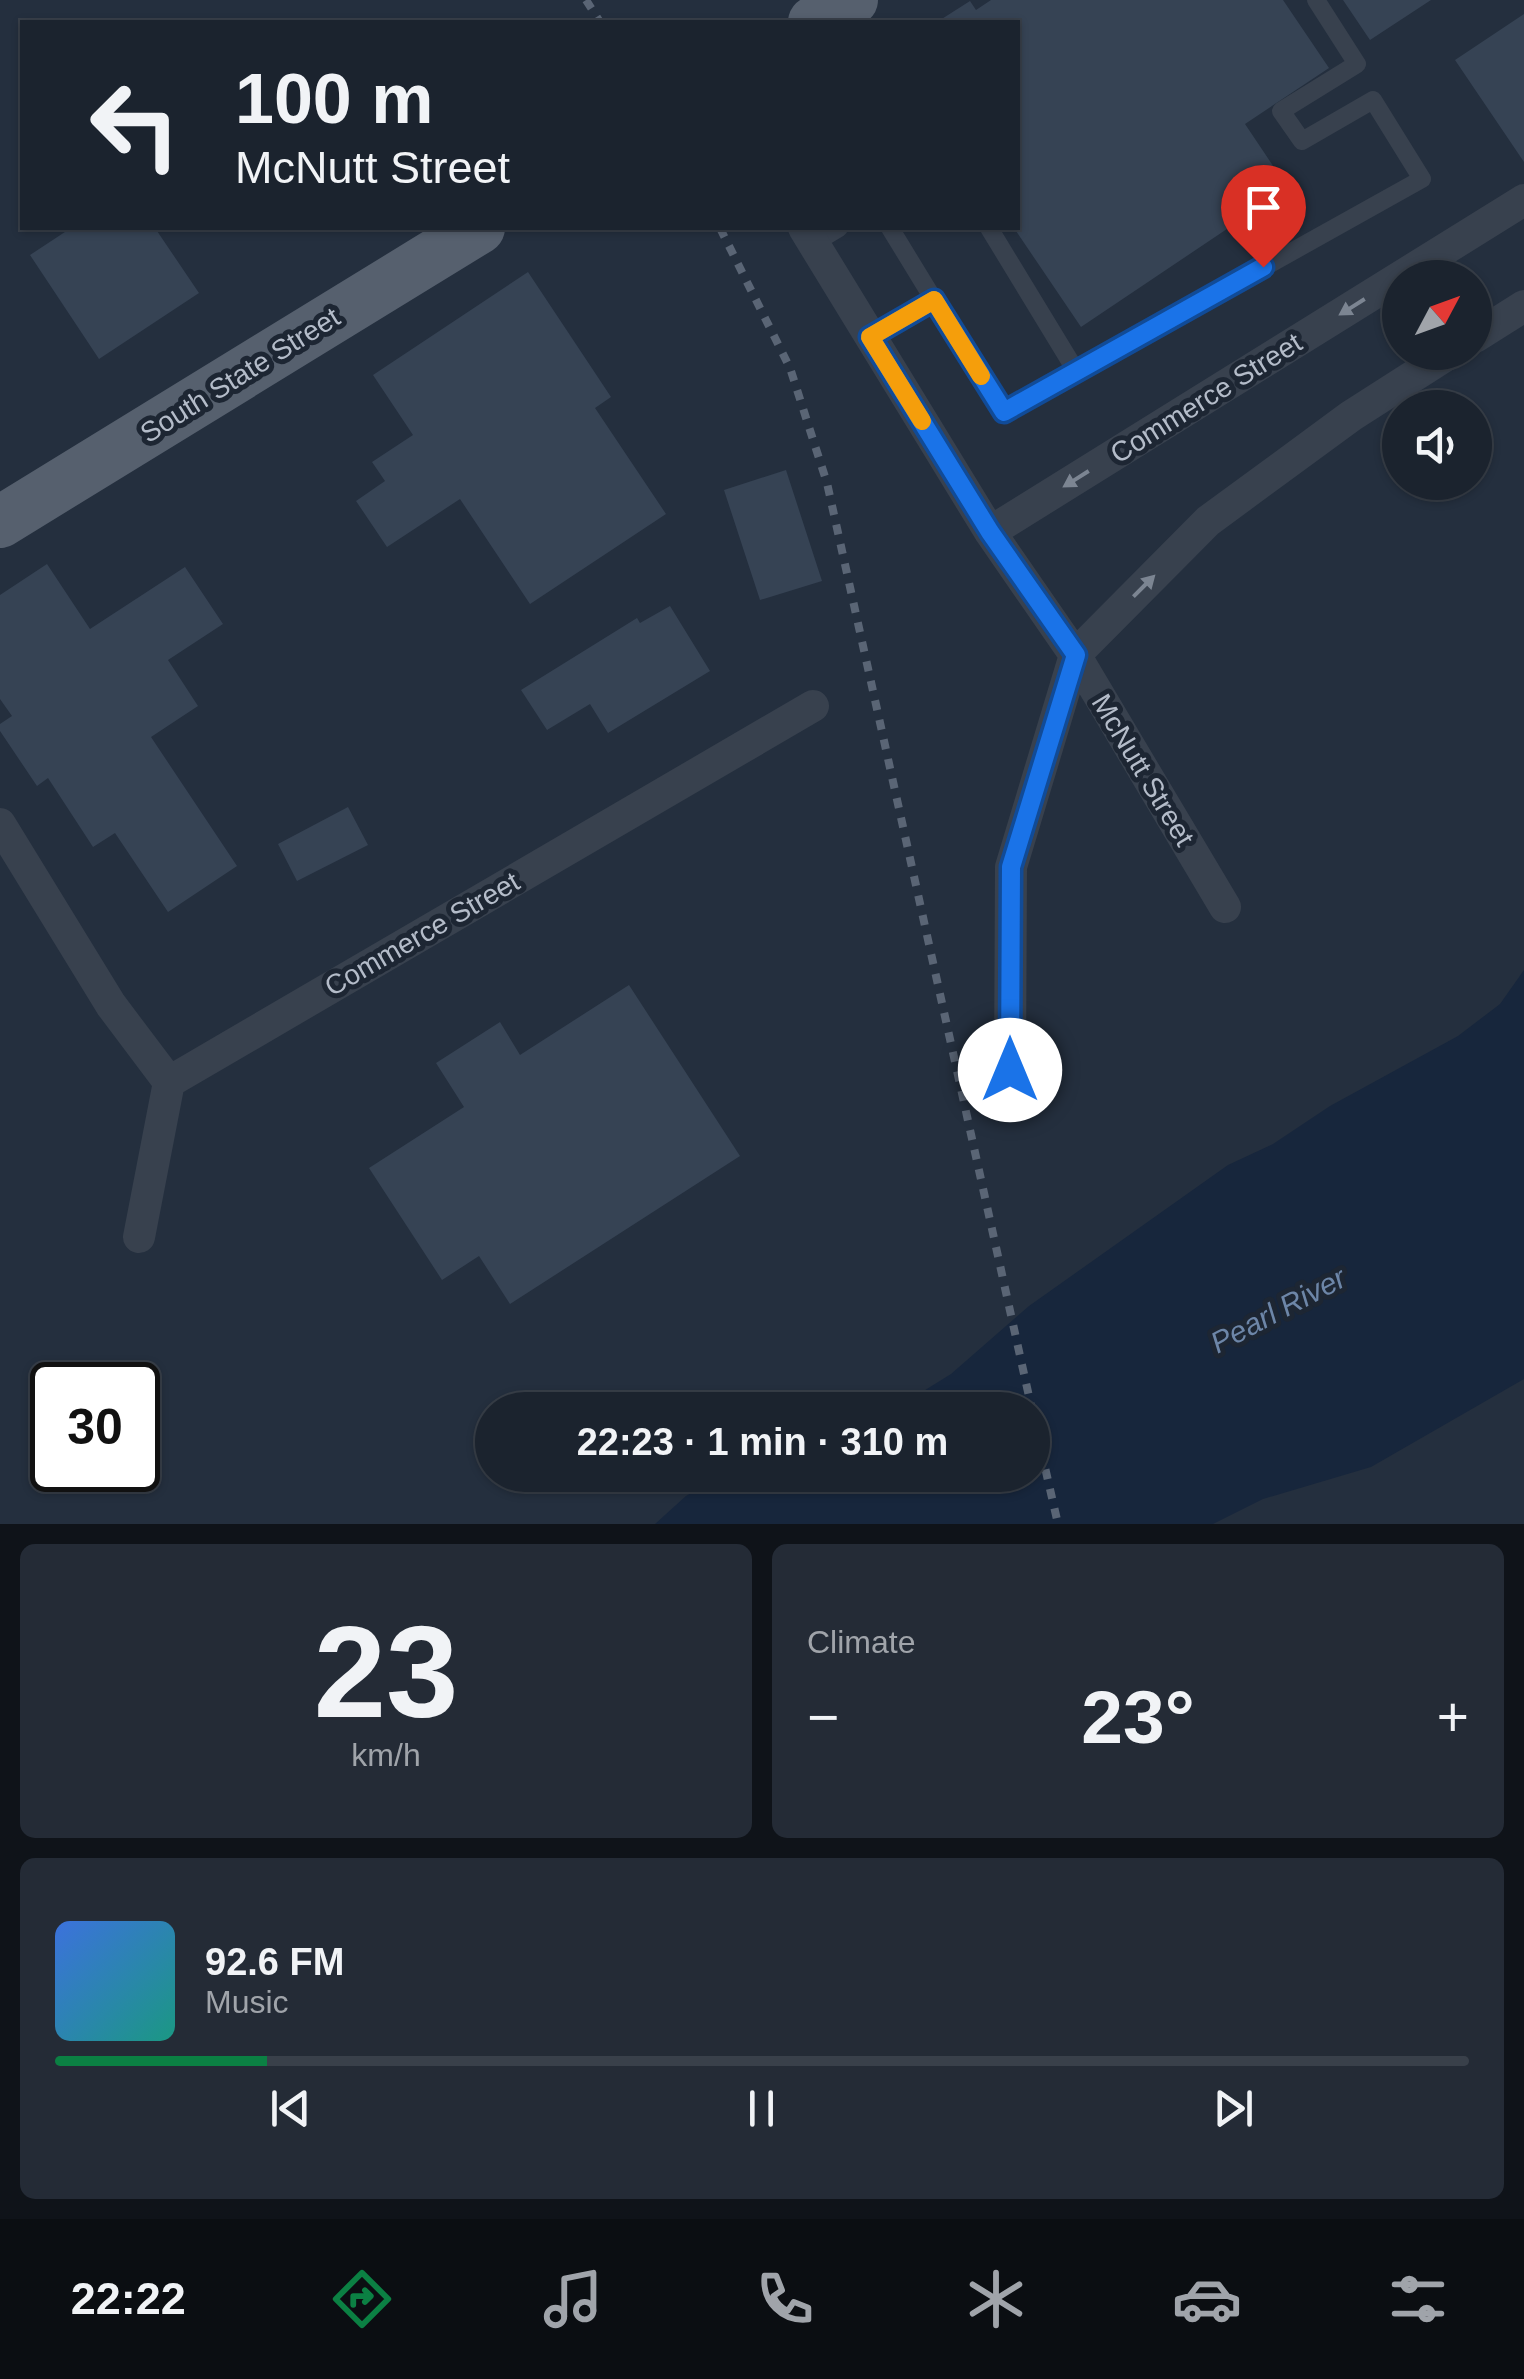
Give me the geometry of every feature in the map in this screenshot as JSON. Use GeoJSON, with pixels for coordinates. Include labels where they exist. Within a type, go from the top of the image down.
{"type":"FeatureCollection","features":[{"type":"Feature","properties":{"kind":"main road"},"geometry":{"type":"LineString","coordinates":[[817,20],[852,0]]}},
{"type":"Feature","properties":{"kind":"main road","name":"South State Street"},"geometry":{"type":"LineString","coordinates":[[0,522],[476,230]]}},
{"type":"Feature","properties":{"kind":"street","name":"Commerce Street"},"geometry":{"type":"LineString","coordinates":[[990,532],[1524,200]]}},
{"type":"Feature","properties":{"kind":"street","name":"McNutt Street"},"geometry":{"type":"LineString","coordinates":[[819,232],[870,337],[990,532],[1076,655],[1225,908]]}},
{"type":"Feature","properties":{"kind":"street"},"geometry":{"type":"LineString","coordinates":[[1492,326],[1524,306]]}},
{"type":"Feature","properties":{"kind":"street"},"geometry":{"type":"LineString","coordinates":[[1010,1070],[1011,867],[1076,655],[1208,522],[1351,416],[1423,370]]}},
{"type":"Feature","properties":{"kind":"street","name":"Commerce Street"},"geometry":{"type":"LineString","coordinates":[[169,1082],[812,706]]}},
{"type":"Feature","properties":{"kind":"street"},"geometry":{"type":"LineString","coordinates":[[0,824],[110,1005],[169,1082],[139,1238]]}},
{"type":"Feature","properties":{"kind":"lane"},"geometry":{"type":"LineString","coordinates":[[891,230],[1004,412],[1422,178],[1373,100],[1302,141],[1281,111],[1357,64],[1316,0]]}},
{"type":"Feature","properties":{"kind":"lane"},"geometry":{"type":"LineString","coordinates":[[989,230],[1076,371]]}},
{"type":"Feature","properties":{"kind":"lane"},"geometry":{"type":"LineString","coordinates":[[870,337],[934,300]]}},
{"type":"Feature","properties":{"kind":"water","name":"Pearl River"},"geometry":{"type":"Polygon","coordinates":[[[1524,970],[1524,1379],[1371,1467],[1263,1499],[1213,1524],[655,1524],[693,1492],[1050,1492],[1050,1392],[922,1392],[951,1374],[1029,1306],[1228,1165],[1273,1144],[1330,1106],[1458,1036],[1500,1004],[1524,970]]]}},
{"type":"Feature","properties":{"kind":"building"},"geometry":{"type":"Polygon","coordinates":[[[991,0],[1283,0],[1329,68],[1245,124],[1288,188],[1081,327],[1015,230],[1020,230],[1020,20],[940,20],[970,1],[976,10],[991,0]]]}},
{"type":"Feature","properties":{"kind":"building"},"geometry":{"type":"Polygon","coordinates":[[[1343,0],[1431,0],[1370,40],[1343,0]]]}},
{"type":"Feature","properties":{"kind":"building"},"geometry":{"type":"Polygon","coordinates":[[[1524,14],[1524,162],[1455,60],[1524,14]]]}},
{"type":"Feature","properties":{"kind":"building"},"geometry":{"type":"Polygon","coordinates":[[[68,230],[156,230],[199,293],[99,359],[30,255],[68,230]]]}},
{"type":"Feature","properties":{"kind":"building"},"geometry":{"type":"Polygon","coordinates":[[[528,272],[611,397],[595,408],[666,514],[530,604],[460,499],[387,547],[356,501],[385,481],[372,462],[413,435],[373,375],[528,272]]]}},
{"type":"Feature","properties":{"kind":"building"},"geometry":{"type":"Polygon","coordinates":[[[786,470],[822,581],[760,600],[724,490],[786,470]]]}},
{"type":"Feature","properties":{"kind":"building"},"geometry":{"type":"Polygon","coordinates":[[[47,564],[90,629],[185,567],[223,624],[168,660],[198,706],[151,737],[237,866],[168,912],[115,833],[93,847],[48,778],[37,786],[0,731],[0,724],[12,716],[0,699],[0,595],[47,564]]]}},
{"type":"Feature","properties":{"kind":"building"},"geometry":{"type":"Polygon","coordinates":[[[670,606],[710,671],[608,733],[590,704],[547,730],[521,690],[637,618],[640,623],[670,606]]]}},
{"type":"Feature","properties":{"kind":"building"},"geometry":{"type":"Polygon","coordinates":[[[348,807],[368,845],[297,881],[278,844],[348,807]]]}},
{"type":"Feature","properties":{"kind":"building"},"geometry":{"type":"Polygon","coordinates":[[[629,985],[740,1156],[510,1304],[479,1256],[442,1280],[369,1168],[464,1107],[436,1063],[500,1022],[520,1055],[629,985]]]}},
{"type":"Feature","properties":{"kind":"railway"},"geometry":{"type":"LineString","coordinates":[[586,0],[599,20]]}},
{"type":"Feature","properties":{"kind":"railway"},"geometry":{"type":"LineString","coordinates":[[721,230],[790,368],[827,483],[1028,1392]]}},
{"type":"Feature","properties":{"kind":"railway"},"geometry":{"type":"LineString","coordinates":[[1050,1489],[1058,1524]]}},
{"type":"Feature","properties":{"kind":"slow traffic"},"geometry":{"type":"LineString","coordinates":[[922,421],[870,337],[934,300],[981,376]]}},
{"type":"Feature","properties":{"kind":"route"},"geometry":{"type":"LineString","coordinates":[[1010,1070],[1011,867],[1076,655],[990,532],[870,337],[934,300],[1004,412],[1263,267]]}}]}
